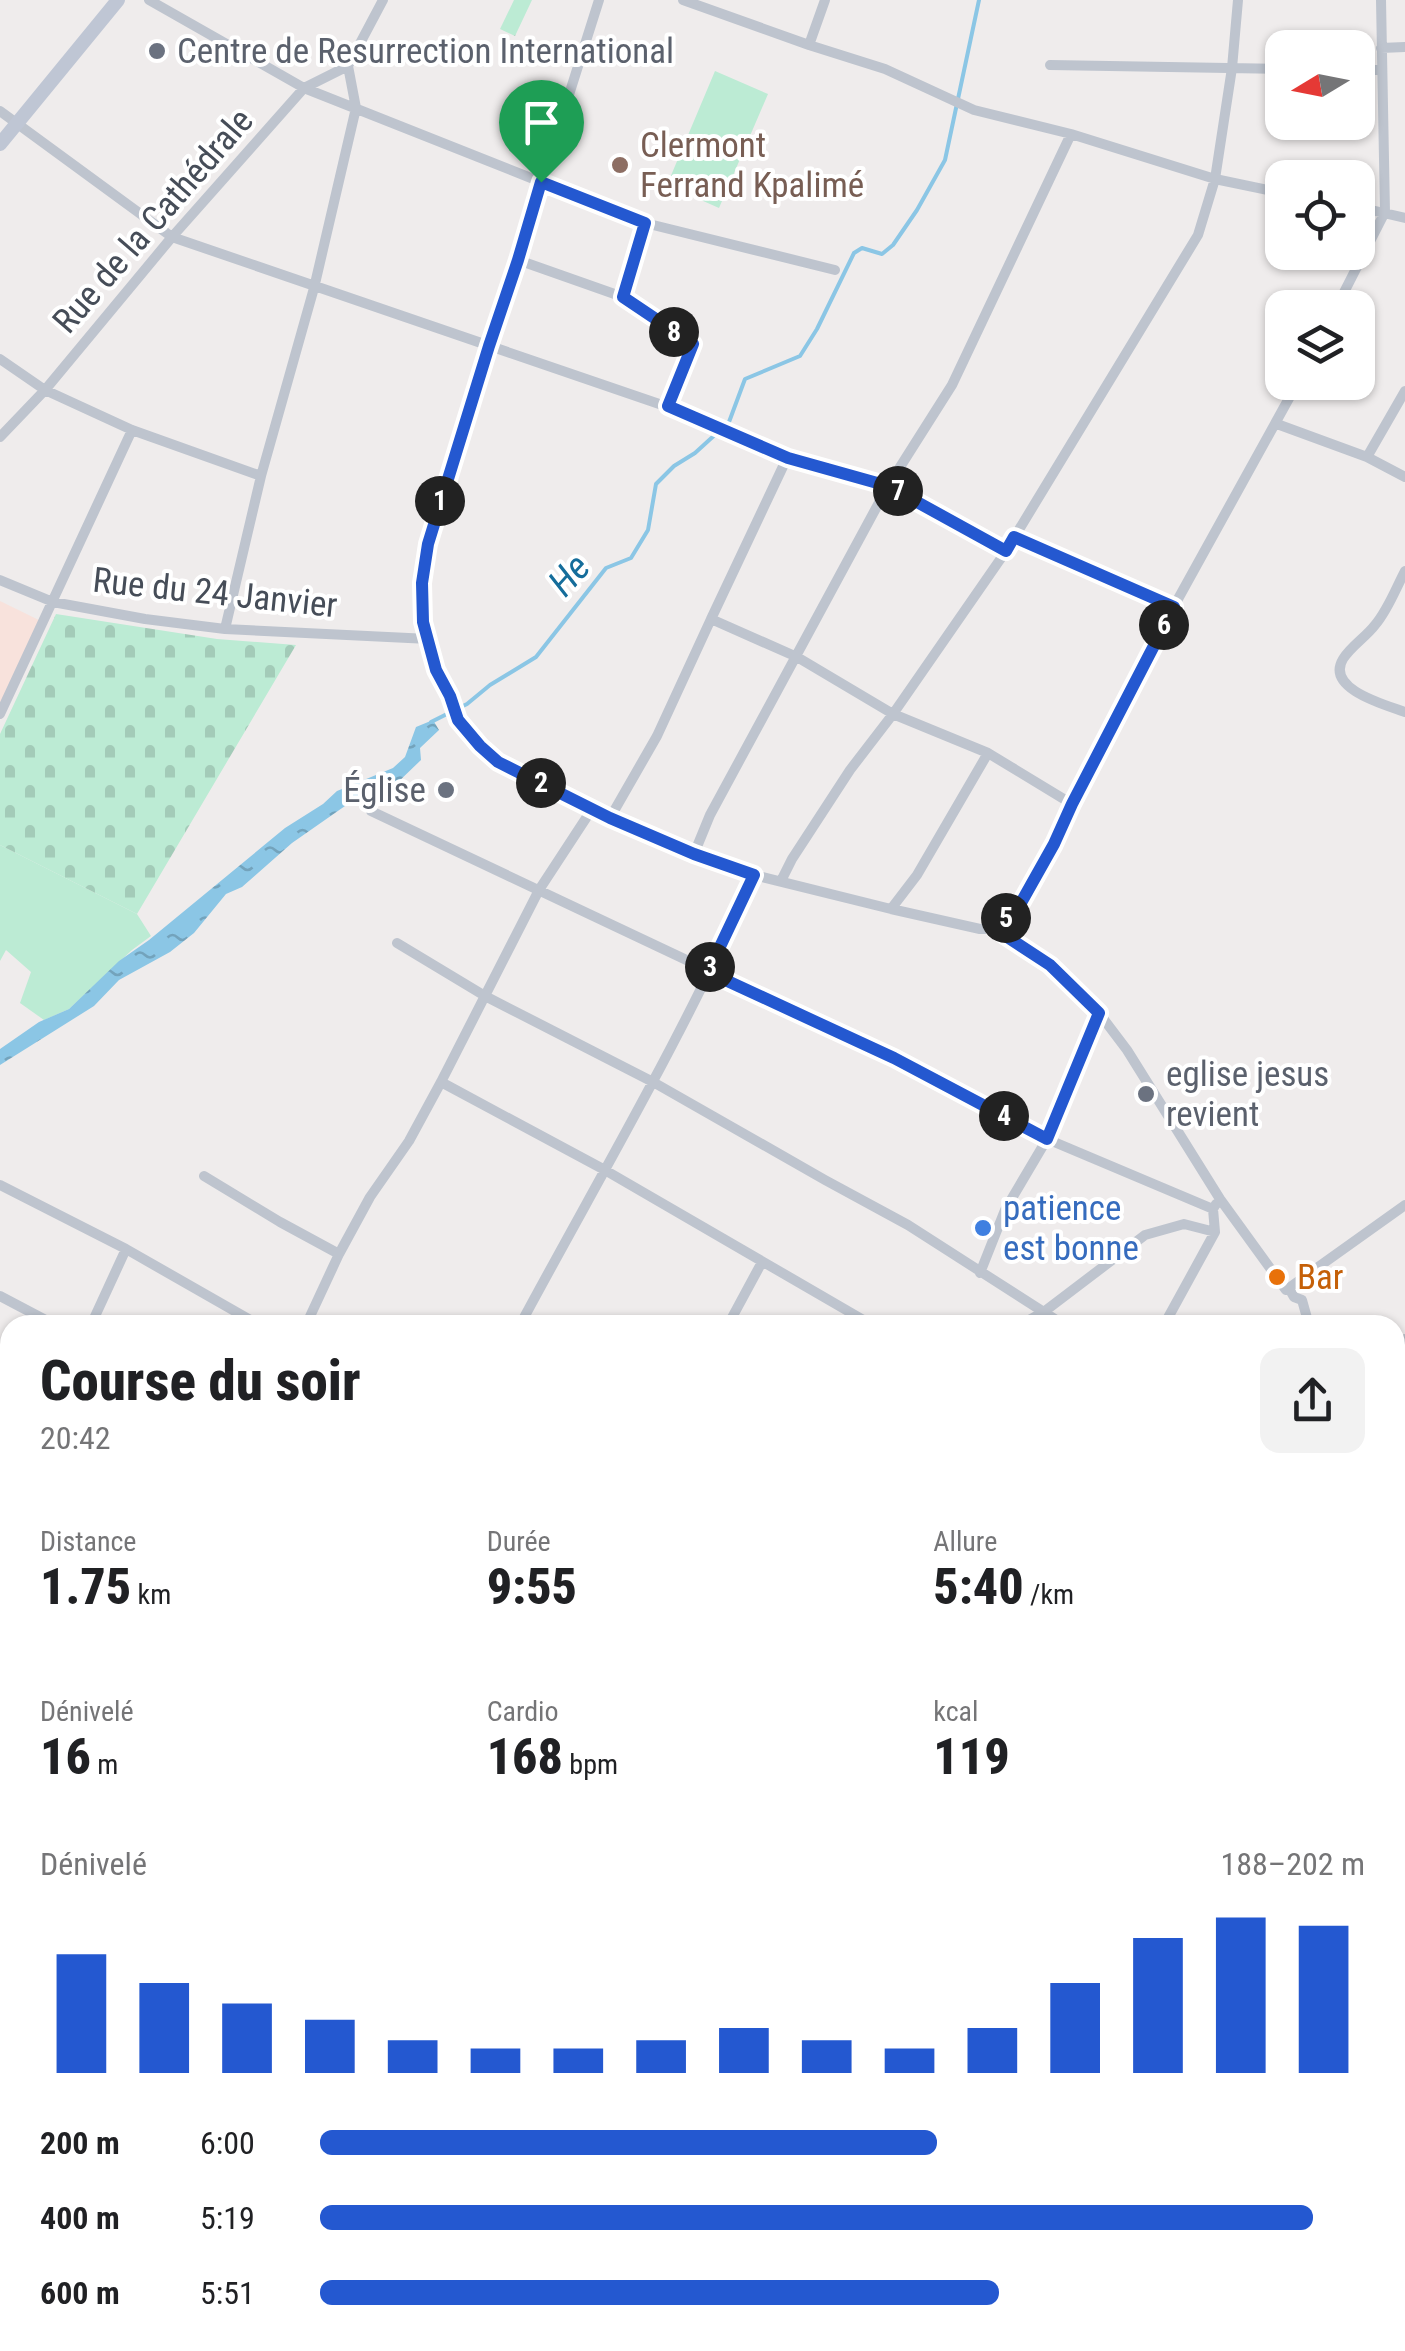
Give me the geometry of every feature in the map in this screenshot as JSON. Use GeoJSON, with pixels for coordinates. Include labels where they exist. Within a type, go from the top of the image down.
{"type":"FeatureCollection","features":[{"type":"Feature","properties":{"kind":"main road"},"geometry":{"type":"LineString","coordinates":[[0,144],[118,0]]}},
{"type":"Feature","properties":{"kind":"street"},"geometry":{"type":"LineString","coordinates":[[149,0],[304,88],[645,223],[835,270]]}},
{"type":"Feature","properties":{"kind":"street"},"geometry":{"type":"LineString","coordinates":[[224,629],[261,476],[314,288],[356,108],[348,66],[383,0]]}},
{"type":"Feature","properties":{"kind":"street"},"geometry":{"type":"LineString","coordinates":[[599,0],[428,544],[422,583],[423,622],[436,670],[458,720],[498,762],[610,818],[694,854],[754,875],[891,910],[995,929],[1050,965],[1099,1013],[1127,1050],[1216,1204],[1286,1290],[1302,1300],[1306,1315]]}},
{"type":"Feature","properties":{"kind":"street"},"geometry":{"type":"LineString","coordinates":[[683,0],[715,6],[808,45],[884,69],[974,110],[1071,134],[1215,180],[1265,189]]}},
{"type":"Feature","properties":{"kind":"street"},"geometry":{"type":"LineString","coordinates":[[808,45],[825,0]]}},
{"type":"Feature","properties":{"kind":"street"},"geometry":{"type":"LineString","coordinates":[[781,881],[850,770],[1006,551],[1198,235],[1215,180],[1238,0]]}},
{"type":"Feature","properties":{"kind":"street"},"geometry":{"type":"LineString","coordinates":[[1345,290],[1385,212],[1381,0]]}},
{"type":"Feature","properties":{"kind":"street"},"geometry":{"type":"LineString","coordinates":[[1381,48],[1405,47]]}},
{"type":"Feature","properties":{"kind":"street"},"geometry":{"type":"LineString","coordinates":[[1050,65],[1265,69]]}},
{"type":"Feature","properties":{"kind":"street","name":"Rue de la Cathédrale"},"geometry":{"type":"LineString","coordinates":[[0,437],[45,390],[304,88],[348,66]]}},
{"type":"Feature","properties":{"kind":"street"},"geometry":{"type":"LineString","coordinates":[[1375,70],[1382,70]]}},
{"type":"Feature","properties":{"kind":"street"},"geometry":{"type":"LineString","coordinates":[[0,110],[172,238],[668,406],[788,458],[888,486],[1006,551]]}},
{"type":"Feature","properties":{"kind":"street"},"geometry":{"type":"LineString","coordinates":[[694,854],[710,814],[888,486],[952,385],[1071,134]]}},
{"type":"Feature","properties":{"kind":"street"},"geometry":{"type":"LineString","coordinates":[[1375,210],[1405,218]]}},
{"type":"Feature","properties":{"kind":"street"},"geometry":{"type":"LineString","coordinates":[[623,297],[645,223]]}},
{"type":"Feature","properties":{"kind":"street"},"geometry":{"type":"LineString","coordinates":[[518,260],[623,297],[693,344],[668,406]]}},
{"type":"Feature","properties":{"kind":"street"},"geometry":{"type":"LineString","coordinates":[[0,359],[45,390],[132,430],[261,476]]}},
{"type":"Feature","properties":{"kind":"street"},"geometry":{"type":"LineString","coordinates":[[1367,456],[1405,391]]}},
{"type":"Feature","properties":{"kind":"street"},"geometry":{"type":"LineString","coordinates":[[995,929],[1022,901],[1054,844],[1174,607],[1289,400]]}},
{"type":"Feature","properties":{"kind":"street"},"geometry":{"type":"LineString","coordinates":[[1277,424],[1367,456],[1405,477]]}},
{"type":"Feature","properties":{"kind":"street"},"geometry":{"type":"LineString","coordinates":[[0,714],[132,430]]}},
{"type":"Feature","properties":{"kind":"street"},"geometry":{"type":"LineString","coordinates":[[610,818],[658,736],[788,458]]}},
{"type":"Feature","properties":{"kind":"street"},"geometry":{"type":"LineString","coordinates":[[1014,537],[1174,607]]}},
{"type":"Feature","properties":{"kind":"street"},"geometry":{"type":"LineString","coordinates":[[1405,570],[1376,624],[1340,665],[1346,686],[1405,712]]}},
{"type":"Feature","properties":{"kind":"street","name":"Rue du 24 Janvier"},"geometry":{"type":"LineString","coordinates":[[0,580],[52,602],[145,619],[224,629],[429,640]]}},
{"type":"Feature","properties":{"kind":"street"},"geometry":{"type":"LineString","coordinates":[[711,619],[796,657],[892,714],[988,753],[1072,804]]}},
{"type":"Feature","properties":{"kind":"street"},"geometry":{"type":"LineString","coordinates":[[891,910],[917,875],[988,753]]}},
{"type":"Feature","properties":{"kind":"street"},"geometry":{"type":"LineString","coordinates":[[311,1315],[370,1197],[441,1082],[539,890],[592,808]]}},
{"type":"Feature","properties":{"kind":"street"},"geometry":{"type":"LineString","coordinates":[[371,811],[894,1058],[1047,1139],[1216,1204]]}},
{"type":"Feature","properties":{"kind":"street"},"geometry":{"type":"LineString","coordinates":[[525,1315],[653,1082],[754,875]]}},
{"type":"Feature","properties":{"kind":"street"},"geometry":{"type":"LineString","coordinates":[[396,943],[485,996],[653,1082],[908,1225],[1050,1315]]}},
{"type":"Feature","properties":{"kind":"street"},"geometry":{"type":"LineString","coordinates":[[980,1273],[1005,1210],[1047,1139],[1099,1013]]}},
{"type":"Feature","properties":{"kind":"street"},"geometry":{"type":"LineString","coordinates":[[441,1082],[604,1169],[855,1315]]}},
{"type":"Feature","properties":{"kind":"street"},"geometry":{"type":"LineString","coordinates":[[204,1176],[339,1254]]}},
{"type":"Feature","properties":{"kind":"street"},"geometry":{"type":"LineString","coordinates":[[0,1185],[126,1249],[242,1315]]}},
{"type":"Feature","properties":{"kind":"street"},"geometry":{"type":"LineString","coordinates":[[1169,1315],[1214,1232],[1216,1204]]}},
{"type":"Feature","properties":{"kind":"street"},"geometry":{"type":"LineString","coordinates":[[1286,1290],[1405,1205]]}},
{"type":"Feature","properties":{"kind":"street"},"geometry":{"type":"LineString","coordinates":[[1038,1315],[1145,1236],[1184,1224],[1214,1232]]}},
{"type":"Feature","properties":{"kind":"street"},"geometry":{"type":"LineString","coordinates":[[96,1315],[126,1249]]}},
{"type":"Feature","properties":{"kind":"street"},"geometry":{"type":"LineString","coordinates":[[733,1315],[762,1262]]}},
{"type":"Feature","properties":{"kind":"street"},"geometry":{"type":"LineString","coordinates":[[0,1296],[36,1315]]}},
{"type":"Feature","properties":{"kind":"shaded area"},"geometry":{"type":"Polygon","coordinates":[[[0,601],[45,623],[0,710],[0,601]]]}},
{"type":"Feature","properties":{"kind":"green space"},"geometry":{"type":"Polygon","coordinates":[[[514,0],[532,0],[515,36],[500,29],[514,0]]]}},
{"type":"Feature","properties":{"kind":"green space"},"geometry":{"type":"Polygon","coordinates":[[[715,71],[768,94],[719,208],[667,185],[715,71]]]}},
{"type":"Feature","properties":{"kind":"green space"},"geometry":{"type":"Polygon","coordinates":[[[56,614],[217,639],[296,645],[137,914],[0,845],[0,734],[56,614]]]}},
{"type":"Feature","properties":{"kind":"green space"},"geometry":{"type":"Polygon","coordinates":[[[0,845],[137,914],[151,936],[69,1009],[44,1020],[20,1003],[31,972],[6,950],[0,961],[0,845]]]}},
{"type":"Feature","properties":{"kind":"water"},"geometry":{"type":"Polygon","coordinates":[[[433,720],[439,730],[420,748],[421,760],[395,785],[359,804],[345,806],[292,843],[242,887],[226,894],[194,933],[170,952],[119,980],[94,1006],[0,1065],[0,1049],[39,1022],[69,1009],[119,961],[285,828],[337,791],[393,768],[405,757],[416,727],[433,720]]]}},
{"type":"Feature","properties":{"kind":"waterway","name":"He"},"geometry":{"type":"LineString","coordinates":[[431,722],[467,704],[536,657],[606,568],[631,558],[648,530],[656,484],[729,422],[745,379],[800,356],[854,253],[862,248],[882,254],[893,245],[945,160],[979,0]]}},
{"type":"Feature","properties":{"kind":"place","name":"Centre de Resurrection International"},"geometry":{"type":"Point","coordinates":[157,51]}},
{"type":"Feature","properties":{"kind":"place","name":"Clermont Ferrand Kpalimé"},"geometry":{"type":"Point","coordinates":[620,165]}},
{"type":"Feature","properties":{"kind":"place","name":"Église"},"geometry":{"type":"Point","coordinates":[446,790]}},
{"type":"Feature","properties":{"kind":"place","name":"eglise jesus revient"},"geometry":{"type":"Point","coordinates":[1146,1094]}},
{"type":"Feature","properties":{"kind":"place","name":"patience est bonne"},"geometry":{"type":"Point","coordinates":[983,1228]}},
{"type":"Feature","properties":{"kind":"place","name":"Bar"},"geometry":{"type":"Point","coordinates":[1277,1277]}},
{"type":"Feature","properties":{"kind":"route"},"geometry":{"type":"LineString","coordinates":[[541,182],[645,223],[623,297],[693,344],[668,406],[788,458],[888,486],[1006,551],[1014,537],[1174,607],[1054,844],[1022,901],[995,929],[1050,965],[1099,1013],[1047,1139],[894,1058],[708,972],[754,875],[610,818],[498,762],[458,720],[436,670],[423,622],[422,583],[428,544],[541,182]]}}]}
